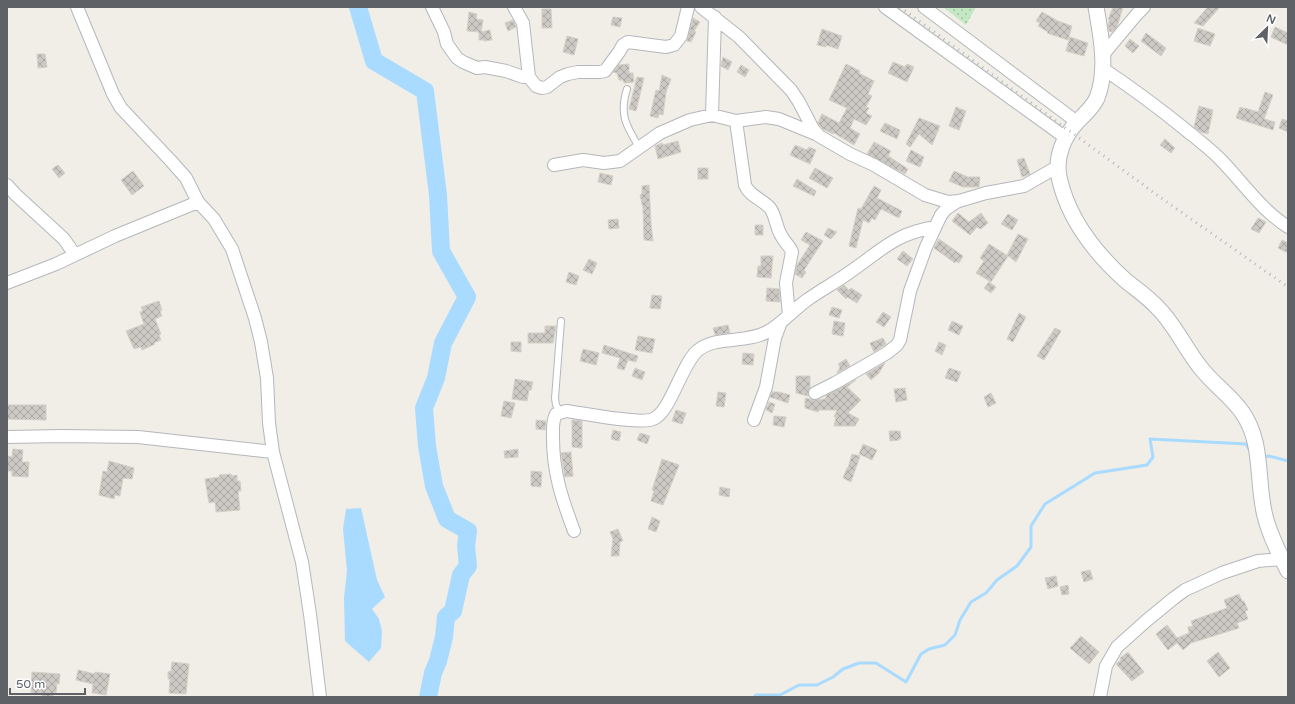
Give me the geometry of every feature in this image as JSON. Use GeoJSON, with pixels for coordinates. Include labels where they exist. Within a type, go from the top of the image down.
{"type":"FeatureCollection","features":[{"type":"Feature","properties":{"kind":"street"},"geometry":{"type":"LineString","coordinates":[[77,7],[120,108],[186,178],[198,202],[214,219],[232,248],[255,318],[267,378],[269,423],[273,452],[302,562],[320,697]]}},
{"type":"Feature","properties":{"kind":"street"},"geometry":{"type":"LineString","coordinates":[[432,7],[444,32],[447,44],[457,58],[477,68],[485,67],[506,71],[523,77],[529,77]]}},
{"type":"Feature","properties":{"kind":"street"},"geometry":{"type":"LineString","coordinates":[[514,7],[523,23],[529,77],[536,86],[542,88],[547,87],[568,74],[605,71],[623,45],[628,42],[670,47],[678,41],[681,36],[688,7]]}},
{"type":"Feature","properties":{"kind":"street"},"geometry":{"type":"LineString","coordinates":[[700,7],[715,17],[748,45],[791,90],[813,129],[819,136]]}},
{"type":"Feature","properties":{"kind":"street"},"geometry":{"type":"LineString","coordinates":[[885,7],[1066,138]]}},
{"type":"Feature","properties":{"kind":"street"},"geometry":{"type":"LineString","coordinates":[[924,7],[1077,122]]}},
{"type":"Feature","properties":{"kind":"street"},"geometry":{"type":"LineString","coordinates":[[1096,7],[1100,30],[1102,62],[1096,98],[1066,138],[1061,148],[1057,167],[1067,206],[1078,226],[1102,257],[1114,270],[1158,307],[1200,367],[1243,414],[1254,434],[1258,449],[1259,476],[1264,515],[1271,538],[1285,565]]}},
{"type":"Feature","properties":{"kind":"street"},"geometry":{"type":"LineString","coordinates":[[1102,62],[1137,14],[1144,7]]}},
{"type":"Feature","properties":{"kind":"street"},"geometry":{"type":"LineString","coordinates":[[712,115],[715,17]]}},
{"type":"Feature","properties":{"kind":"street"},"geometry":{"type":"LineString","coordinates":[[1102,62],[1128,86],[1164,112],[1218,156],[1253,197],[1288,227]]}},
{"type":"Feature","properties":{"kind":"street"},"geometry":{"type":"LineString","coordinates":[[554,165],[583,160],[612,163],[620,161],[660,133],[690,120],[712,115],[736,121],[766,117],[779,119],[793,124],[819,136],[850,154],[874,165],[925,195],[948,202],[960,201]]}},
{"type":"Feature","properties":{"kind":"street"},"geometry":{"type":"LineString","coordinates":[[736,121],[747,190],[766,203],[771,210],[782,237],[791,248],[792,252],[786,283],[785,318],[775,338],[766,387],[754,420]]}},
{"type":"Feature","properties":{"kind":"street"},"geometry":{"type":"LineString","coordinates":[[815,392],[835,383],[887,353],[897,345],[900,340],[904,311],[910,291],[934,227],[946,209],[960,201],[986,192],[1024,186],[1057,167]]}},
{"type":"Feature","properties":{"kind":"street"},"geometry":{"type":"LineString","coordinates":[[7,185],[14,194],[64,239],[75,255]]}},
{"type":"Feature","properties":{"kind":"street"},"geometry":{"type":"LineString","coordinates":[[7,283],[56,264],[115,236],[198,202]]}},
{"type":"Feature","properties":{"kind":"street"},"geometry":{"type":"LineString","coordinates":[[574,531],[557,483],[553,453],[553,423],[554,418],[560,412],[566,411],[633,420],[647,421],[654,419],[660,415],[665,408],[686,366],[697,351],[714,343],[761,336],[773,329],[807,300],[850,272],[895,239],[918,230],[934,227]]}},
{"type":"Feature","properties":{"kind":"street"},"geometry":{"type":"LineString","coordinates":[[7,437],[138,437],[273,452]]}},
{"type":"Feature","properties":{"kind":"street"},"geometry":{"type":"LineString","coordinates":[[1100,697],[1106,666],[1117,647],[1146,621],[1185,590],[1222,573],[1258,561],[1285,565]]}},
{"type":"Feature","properties":{"kind":"lane"},"geometry":{"type":"LineString","coordinates":[[626,89],[623,101],[623,114],[626,127],[639,147]]}},
{"type":"Feature","properties":{"kind":"lane"},"geometry":{"type":"LineString","coordinates":[[560,412],[556,405],[555,398],[561,321]]}},
{"type":"Feature","properties":{"kind":"green space"},"geometry":{"type":"Polygon","coordinates":[[[943,7],[976,7],[966,25],[943,7]]]}},
{"type":"Feature","properties":{"kind":"water"},"geometry":{"type":"Polygon","coordinates":[[[361,508],[377,580],[385,597],[372,609],[379,619],[382,631],[381,648],[369,662],[345,641],[344,598],[347,571],[343,529],[346,509],[361,508]]]}},
{"type":"Feature","properties":{"kind":"building"},"geometry":{"type":"Polygon","coordinates":[[[1113,7],[1123,7],[1117,27],[1112,32],[1109,31],[1108,25],[1110,19],[1108,20],[1113,7]]]}},
{"type":"Feature","properties":{"kind":"building"},"geometry":{"type":"Polygon","coordinates":[[[1208,7],[1220,7],[1203,26],[1194,23],[1208,7]]]}},
{"type":"Feature","properties":{"kind":"building"},"geometry":{"type":"Polygon","coordinates":[[[542,9],[551,9],[552,28],[542,28],[542,9]]]}},
{"type":"Feature","properties":{"kind":"building"},"geometry":{"type":"Polygon","coordinates":[[[469,12],[477,14],[476,19],[483,20],[481,32],[490,30],[492,40],[479,40],[479,32],[467,31],[469,12]]]}},
{"type":"Feature","properties":{"kind":"building"},"geometry":{"type":"Polygon","coordinates":[[[1042,12],[1058,21],[1072,26],[1068,40],[1047,33],[1048,32],[1038,26],[1040,23],[1036,21],[1042,12]]]}},
{"type":"Feature","properties":{"kind":"building"},"geometry":{"type":"Polygon","coordinates":[[[613,17],[622,18],[620,27],[611,25],[613,17]]]}},
{"type":"Feature","properties":{"kind":"building"},"geometry":{"type":"Polygon","coordinates":[[[693,18],[700,22],[694,31],[696,32],[691,42],[687,41],[693,18]]]}},
{"type":"Feature","properties":{"kind":"building"},"geometry":{"type":"Polygon","coordinates":[[[513,20],[516,27],[508,31],[505,23],[513,20]]]}},
{"type":"Feature","properties":{"kind":"building"},"geometry":{"type":"Polygon","coordinates":[[[1275,27],[1288,33],[1288,45],[1271,37],[1275,27]]]}},
{"type":"Feature","properties":{"kind":"building"},"geometry":{"type":"Polygon","coordinates":[[[1198,28],[1215,34],[1210,46],[1194,41],[1198,28]]]}},
{"type":"Feature","properties":{"kind":"building"},"geometry":{"type":"Polygon","coordinates":[[[822,29],[842,36],[838,49],[826,45],[826,47],[817,45],[822,29]]]}},
{"type":"Feature","properties":{"kind":"building"},"geometry":{"type":"Polygon","coordinates":[[[1146,33],[1166,48],[1161,56],[1141,41],[1146,33]]]}},
{"type":"Feature","properties":{"kind":"building"},"geometry":{"type":"Polygon","coordinates":[[[567,36],[578,39],[574,55],[563,52],[567,36]]]}},
{"type":"Feature","properties":{"kind":"building"},"geometry":{"type":"Polygon","coordinates":[[[1070,37],[1088,43],[1084,56],[1066,51],[1070,37]]]}},
{"type":"Feature","properties":{"kind":"building"},"geometry":{"type":"Polygon","coordinates":[[[1130,39],[1139,46],[1133,53],[1125,46],[1130,39]]]}},
{"type":"Feature","properties":{"kind":"building"},"geometry":{"type":"Polygon","coordinates":[[[37,54],[45,54],[47,67],[38,68],[37,54]]]}},
{"type":"Feature","properties":{"kind":"building"},"geometry":{"type":"Polygon","coordinates":[[[723,57],[732,62],[728,70],[721,66],[723,57]]]}},
{"type":"Feature","properties":{"kind":"building"},"geometry":{"type":"Polygon","coordinates":[[[893,62],[905,67],[907,64],[914,67],[907,82],[888,73],[893,62]]]}},
{"type":"Feature","properties":{"kind":"building"},"geometry":{"type":"Polygon","coordinates":[[[629,64],[629,73],[633,73],[634,82],[624,83],[623,80],[619,80],[617,73],[613,72],[619,65],[629,64]]]}},
{"type":"Feature","properties":{"kind":"building"},"geometry":{"type":"Polygon","coordinates":[[[846,64],[860,71],[859,73],[874,81],[868,94],[872,96],[866,107],[869,108],[866,113],[872,116],[866,125],[854,119],[850,128],[860,134],[854,145],[834,133],[833,134],[823,129],[818,123],[822,114],[839,123],[847,108],[829,100],[846,64]]]}},
{"type":"Feature","properties":{"kind":"building"},"geometry":{"type":"Polygon","coordinates":[[[741,65],[749,70],[745,77],[737,72],[741,65]]]}},
{"type":"Feature","properties":{"kind":"building"},"geometry":{"type":"Polygon","coordinates":[[[662,75],[671,79],[666,92],[663,115],[659,114],[658,118],[650,116],[656,90],[659,91],[662,75]]]}},
{"type":"Feature","properties":{"kind":"building"},"geometry":{"type":"Polygon","coordinates":[[[637,77],[644,78],[636,111],[629,109],[637,77]]]}},
{"type":"Feature","properties":{"kind":"building"},"geometry":{"type":"Polygon","coordinates":[[[1265,92],[1273,95],[1264,119],[1275,122],[1273,130],[1236,118],[1240,107],[1258,112],[1265,92]]]}},
{"type":"Feature","properties":{"kind":"building"},"geometry":{"type":"Polygon","coordinates":[[[1199,106],[1213,110],[1208,134],[1201,132],[1194,127],[1199,106]]]}},
{"type":"Feature","properties":{"kind":"building"},"geometry":{"type":"Polygon","coordinates":[[[956,107],[966,111],[959,130],[949,126],[956,107]]]}},
{"type":"Feature","properties":{"kind":"building"},"geometry":{"type":"Polygon","coordinates":[[[919,118],[940,126],[932,145],[919,134],[910,147],[906,144],[919,118]]]}},
{"type":"Feature","properties":{"kind":"building"},"geometry":{"type":"Polygon","coordinates":[[[1282,119],[1288,121],[1288,132],[1279,128],[1282,119]]]}},
{"type":"Feature","properties":{"kind":"building"},"geometry":{"type":"Polygon","coordinates":[[[885,123],[900,130],[897,139],[880,131],[885,123]]]}},
{"type":"Feature","properties":{"kind":"building"},"geometry":{"type":"Polygon","coordinates":[[[1165,139],[1175,148],[1171,153],[1160,145],[1165,139]]]}},
{"type":"Feature","properties":{"kind":"building"},"geometry":{"type":"Polygon","coordinates":[[[678,141],[681,152],[658,159],[655,146],[662,143],[663,145],[678,141]]]}},
{"type":"Feature","properties":{"kind":"building"},"geometry":{"type":"Polygon","coordinates":[[[874,142],[891,151],[888,156],[908,169],[905,174],[867,154],[874,142]]]}},
{"type":"Feature","properties":{"kind":"building"},"geometry":{"type":"Polygon","coordinates":[[[795,145],[807,150],[809,147],[816,150],[810,164],[790,155],[795,145]]]}},
{"type":"Feature","properties":{"kind":"building"},"geometry":{"type":"Polygon","coordinates":[[[911,150],[924,157],[920,167],[906,161],[911,150]]]}},
{"type":"Feature","properties":{"kind":"building"},"geometry":{"type":"Polygon","coordinates":[[[1024,158],[1030,174],[1022,177],[1017,160],[1024,158]]]}},
{"type":"Feature","properties":{"kind":"building"},"geometry":{"type":"Polygon","coordinates":[[[58,165],[65,173],[59,178],[52,169],[58,165]]]}},
{"type":"Feature","properties":{"kind":"building"},"geometry":{"type":"Polygon","coordinates":[[[698,168],[708,168],[708,179],[698,179],[698,168]]]}},
{"type":"Feature","properties":{"kind":"building"},"geometry":{"type":"Polygon","coordinates":[[[815,168],[833,178],[827,188],[809,178],[815,168]]]}},
{"type":"Feature","properties":{"kind":"building"},"geometry":{"type":"Polygon","coordinates":[[[133,171],[144,186],[132,195],[121,180],[133,171]]]}},
{"type":"Feature","properties":{"kind":"building"},"geometry":{"type":"Polygon","coordinates":[[[954,171],[968,177],[980,177],[979,187],[963,187],[949,181],[954,171]]]}},
{"type":"Feature","properties":{"kind":"building"},"geometry":{"type":"Polygon","coordinates":[[[600,173],[613,176],[611,185],[598,182],[600,173]]]}},
{"type":"Feature","properties":{"kind":"building"},"geometry":{"type":"Polygon","coordinates":[[[797,179],[816,191],[814,196],[793,186],[797,179]]]}},
{"type":"Feature","properties":{"kind":"building"},"geometry":{"type":"Polygon","coordinates":[[[649,185],[653,241],[644,240],[643,208],[640,195],[642,194],[642,186],[649,185]]]}},
{"type":"Feature","properties":{"kind":"building"},"geometry":{"type":"Polygon","coordinates":[[[874,186],[881,190],[877,198],[902,211],[899,218],[881,209],[875,220],[872,218],[869,223],[863,220],[856,248],[849,246],[858,208],[861,209],[874,186]]]}},
{"type":"Feature","properties":{"kind":"building"},"geometry":{"type":"Polygon","coordinates":[[[958,213],[969,222],[981,213],[988,223],[981,229],[977,227],[970,235],[952,221],[958,213]]]}},
{"type":"Feature","properties":{"kind":"building"},"geometry":{"type":"Polygon","coordinates":[[[1008,214],[1018,220],[1012,230],[1001,224],[1008,214]]]}},
{"type":"Feature","properties":{"kind":"building"},"geometry":{"type":"Polygon","coordinates":[[[1258,218],[1266,222],[1259,233],[1251,229],[1258,218]]]}},
{"type":"Feature","properties":{"kind":"building"},"geometry":{"type":"Polygon","coordinates":[[[618,219],[619,228],[609,229],[608,220],[618,219]]]}},
{"type":"Feature","properties":{"kind":"building"},"geometry":{"type":"Polygon","coordinates":[[[755,225],[763,225],[763,235],[755,235],[755,225]]]}},
{"type":"Feature","properties":{"kind":"building"},"geometry":{"type":"Polygon","coordinates":[[[828,228],[837,232],[831,239],[824,235],[828,228]]]}},
{"type":"Feature","properties":{"kind":"building"},"geometry":{"type":"Polygon","coordinates":[[[806,232],[823,241],[804,270],[806,272],[802,278],[795,274],[797,265],[810,245],[801,240],[806,232]]]}},
{"type":"Feature","properties":{"kind":"building"},"geometry":{"type":"Polygon","coordinates":[[[1018,234],[1028,239],[1016,262],[1007,255],[1018,234]]]}},
{"type":"Feature","properties":{"kind":"building"},"geometry":{"type":"Polygon","coordinates":[[[939,239],[963,256],[959,263],[956,261],[955,263],[934,248],[939,239]]]}},
{"type":"Feature","properties":{"kind":"building"},"geometry":{"type":"Polygon","coordinates":[[[1282,240],[1288,243],[1288,253],[1278,248],[1282,240]]]}},
{"type":"Feature","properties":{"kind":"building"},"geometry":{"type":"Polygon","coordinates":[[[989,244],[1008,256],[991,282],[976,273],[984,261],[980,258],[989,244]]]}},
{"type":"Feature","properties":{"kind":"building"},"geometry":{"type":"Polygon","coordinates":[[[903,251],[913,259],[907,266],[897,259],[903,251]]]}},
{"type":"Feature","properties":{"kind":"building"},"geometry":{"type":"Polygon","coordinates":[[[761,256],[773,256],[771,278],[757,277],[758,266],[761,266],[761,256]]]}},
{"type":"Feature","properties":{"kind":"building"},"geometry":{"type":"Polygon","coordinates":[[[589,259],[597,263],[592,274],[583,270],[589,259]]]}},
{"type":"Feature","properties":{"kind":"building"},"geometry":{"type":"Polygon","coordinates":[[[569,272],[579,276],[576,285],[566,282],[569,272]]]}},
{"type":"Feature","properties":{"kind":"building"},"geometry":{"type":"Polygon","coordinates":[[[989,282],[996,287],[991,293],[984,288],[989,282]]]}},
{"type":"Feature","properties":{"kind":"building"},"geometry":{"type":"Polygon","coordinates":[[[844,285],[849,290],[851,288],[862,295],[857,303],[847,297],[846,299],[837,290],[844,285]]]}},
{"type":"Feature","properties":{"kind":"building"},"geometry":{"type":"Polygon","coordinates":[[[767,288],[779,289],[780,302],[766,301],[767,288]]]}},
{"type":"Feature","properties":{"kind":"building"},"geometry":{"type":"Polygon","coordinates":[[[652,295],[662,296],[660,309],[650,308],[652,295]]]}},
{"type":"Feature","properties":{"kind":"building"},"geometry":{"type":"Polygon","coordinates":[[[159,301],[162,316],[155,319],[161,334],[159,335],[161,340],[142,350],[141,347],[134,349],[126,331],[144,324],[140,312],[143,311],[141,307],[159,301]]]}},
{"type":"Feature","properties":{"kind":"building"},"geometry":{"type":"Polygon","coordinates":[[[832,307],[842,310],[839,318],[829,315],[832,307]]]}},
{"type":"Feature","properties":{"kind":"building"},"geometry":{"type":"Polygon","coordinates":[[[883,312],[891,317],[884,327],[876,322],[883,312]]]}},
{"type":"Feature","properties":{"kind":"building"},"geometry":{"type":"Polygon","coordinates":[[[1019,313],[1026,317],[1013,342],[1007,339],[1019,313]]]}},
{"type":"Feature","properties":{"kind":"building"},"geometry":{"type":"Polygon","coordinates":[[[834,321],[845,323],[843,336],[832,334],[834,321]]]}},
{"type":"Feature","properties":{"kind":"building"},"geometry":{"type":"Polygon","coordinates":[[[952,321],[963,326],[959,335],[948,330],[952,321]]]}},
{"type":"Feature","properties":{"kind":"building"},"geometry":{"type":"Polygon","coordinates":[[[728,325],[730,333],[715,335],[713,328],[728,325]]]}},
{"type":"Feature","properties":{"kind":"building"},"geometry":{"type":"Polygon","coordinates":[[[545,326],[556,326],[553,343],[528,343],[528,333],[545,333],[545,326]]]}},
{"type":"Feature","properties":{"kind":"building"},"geometry":{"type":"Polygon","coordinates":[[[1055,328],[1061,331],[1044,360],[1037,356],[1055,328]]]}},
{"type":"Feature","properties":{"kind":"building"},"geometry":{"type":"Polygon","coordinates":[[[638,336],[655,339],[652,353],[635,350],[638,336]]]}},
{"type":"Feature","properties":{"kind":"building"},"geometry":{"type":"Polygon","coordinates":[[[883,338],[886,344],[874,352],[870,343],[883,338]]]}},
{"type":"Feature","properties":{"kind":"building"},"geometry":{"type":"Polygon","coordinates":[[[511,342],[521,342],[521,352],[511,351],[511,342]]]}},
{"type":"Feature","properties":{"kind":"building"},"geometry":{"type":"Polygon","coordinates":[[[939,342],[946,345],[942,355],[935,351],[939,342]]]}},
{"type":"Feature","properties":{"kind":"building"},"geometry":{"type":"Polygon","coordinates":[[[604,345],[638,356],[636,362],[628,360],[624,370],[617,368],[620,358],[602,353],[604,345]]]}},
{"type":"Feature","properties":{"kind":"building"},"geometry":{"type":"Polygon","coordinates":[[[583,349],[599,353],[596,365],[580,361],[583,349]]]}},
{"type":"Feature","properties":{"kind":"building"},"geometry":{"type":"Polygon","coordinates":[[[743,353],[754,354],[753,365],[742,364],[743,353]]]}},
{"type":"Feature","properties":{"kind":"building"},"geometry":{"type":"Polygon","coordinates":[[[846,359],[850,366],[837,373],[840,367],[838,364],[846,359]]]}},
{"type":"Feature","properties":{"kind":"building"},"geometry":{"type":"Polygon","coordinates":[[[885,363],[879,373],[871,380],[866,374],[885,363]]]}},
{"type":"Feature","properties":{"kind":"building"},"geometry":{"type":"Polygon","coordinates":[[[635,368],[645,372],[642,380],[632,376],[635,368]]]}},
{"type":"Feature","properties":{"kind":"building"},"geometry":{"type":"Polygon","coordinates":[[[949,368],[961,372],[957,382],[945,378],[949,368]]]}},
{"type":"Feature","properties":{"kind":"building"},"geometry":{"type":"Polygon","coordinates":[[[796,376],[810,376],[808,396],[796,393],[796,376]]]}},
{"type":"Feature","properties":{"kind":"building"},"geometry":{"type":"Polygon","coordinates":[[[515,379],[533,382],[531,390],[529,390],[527,401],[512,399],[515,379]]]}},
{"type":"Feature","properties":{"kind":"building"},"geometry":{"type":"Polygon","coordinates":[[[856,380],[847,387],[861,400],[848,413],[859,419],[855,426],[834,426],[836,417],[834,417],[837,410],[819,410],[818,412],[805,408],[805,398],[815,400],[825,399],[827,395],[856,380]]]}},
{"type":"Feature","properties":{"kind":"building"},"geometry":{"type":"Polygon","coordinates":[[[905,388],[907,400],[896,402],[894,389],[905,388]]]}},
{"type":"Feature","properties":{"kind":"building"},"geometry":{"type":"Polygon","coordinates":[[[718,392],[726,393],[724,407],[716,406],[718,392]]]}},
{"type":"Feature","properties":{"kind":"building"},"geometry":{"type":"Polygon","coordinates":[[[772,392],[790,395],[788,403],[770,397],[772,392]]]}},
{"type":"Feature","properties":{"kind":"building"},"geometry":{"type":"Polygon","coordinates":[[[991,393],[996,403],[988,407],[984,397],[991,393]]]}},
{"type":"Feature","properties":{"kind":"building"},"geometry":{"type":"Polygon","coordinates":[[[504,401],[515,403],[511,418],[501,416],[504,401]]]}},
{"type":"Feature","properties":{"kind":"building"},"geometry":{"type":"Polygon","coordinates":[[[769,402],[775,404],[772,413],[766,410],[769,402]]]}},
{"type":"Feature","properties":{"kind":"building"},"geometry":{"type":"Polygon","coordinates":[[[7,405],[46,405],[46,420],[7,419],[7,405]]]}},
{"type":"Feature","properties":{"kind":"building"},"geometry":{"type":"Polygon","coordinates":[[[676,410],[686,413],[682,424],[672,421],[676,410]]]}},
{"type":"Feature","properties":{"kind":"building"},"geometry":{"type":"Polygon","coordinates":[[[774,416],[786,417],[784,427],[773,425],[774,416]]]}},
{"type":"Feature","properties":{"kind":"building"},"geometry":{"type":"Polygon","coordinates":[[[536,420],[546,421],[545,430],[536,429],[536,420]]]}},
{"type":"Feature","properties":{"kind":"building"},"geometry":{"type":"Polygon","coordinates":[[[572,420],[582,421],[582,448],[572,447],[572,420]]]}},
{"type":"Feature","properties":{"kind":"building"},"geometry":{"type":"Polygon","coordinates":[[[613,430],[621,432],[619,441],[611,439],[613,430]]]}},
{"type":"Feature","properties":{"kind":"building"},"geometry":{"type":"Polygon","coordinates":[[[889,431],[900,431],[901,439],[890,441],[889,431]]]}},
{"type":"Feature","properties":{"kind":"building"},"geometry":{"type":"Polygon","coordinates":[[[640,433],[650,436],[647,444],[637,440],[640,433]]]}},
{"type":"Feature","properties":{"kind":"building"},"geometry":{"type":"Polygon","coordinates":[[[863,444],[877,450],[872,460],[859,454],[863,444]]]}},
{"type":"Feature","properties":{"kind":"building"},"geometry":{"type":"Polygon","coordinates":[[[13,449],[23,450],[22,462],[29,462],[28,477],[12,476],[12,471],[7,471],[7,456],[12,457],[13,449]]]}},
{"type":"Feature","properties":{"kind":"building"},"geometry":{"type":"Polygon","coordinates":[[[518,449],[518,457],[505,458],[504,451],[518,449]]]}},
{"type":"Feature","properties":{"kind":"building"},"geometry":{"type":"Polygon","coordinates":[[[571,452],[573,476],[565,477],[561,453],[571,452]]]}},
{"type":"Feature","properties":{"kind":"building"},"geometry":{"type":"Polygon","coordinates":[[[852,454],[860,456],[851,482],[843,478],[852,454]]]}},
{"type":"Feature","properties":{"kind":"building"},"geometry":{"type":"Polygon","coordinates":[[[662,459],[679,465],[663,505],[651,501],[654,491],[652,490],[662,459]]]}},
{"type":"Feature","properties":{"kind":"building"},"geometry":{"type":"Polygon","coordinates":[[[109,461],[134,468],[132,479],[123,478],[120,496],[115,495],[114,499],[99,495],[103,471],[107,472],[109,461]]]}},
{"type":"Feature","properties":{"kind":"building"},"geometry":{"type":"Polygon","coordinates":[[[531,471],[542,472],[541,487],[531,486],[531,471]]]}},
{"type":"Feature","properties":{"kind":"building"},"geometry":{"type":"Polygon","coordinates":[[[231,474],[232,476],[237,475],[237,481],[240,481],[241,491],[238,491],[240,510],[216,512],[215,502],[209,503],[205,479],[220,477],[219,475],[231,474]]]}},
{"type":"Feature","properties":{"kind":"building"},"geometry":{"type":"Polygon","coordinates":[[[720,487],[730,489],[729,497],[719,495],[720,487]]]}},
{"type":"Feature","properties":{"kind":"building"},"geometry":{"type":"Polygon","coordinates":[[[652,517],[660,521],[656,532],[648,529],[652,517]]]}},
{"type":"Feature","properties":{"kind":"building"},"geometry":{"type":"Polygon","coordinates":[[[618,529],[623,541],[620,542],[619,556],[611,556],[613,539],[610,532],[618,529]]]}},
{"type":"Feature","properties":{"kind":"building"},"geometry":{"type":"Polygon","coordinates":[[[1090,570],[1093,579],[1084,582],[1081,572],[1090,570]]]}},
{"type":"Feature","properties":{"kind":"building"},"geometry":{"type":"Polygon","coordinates":[[[1056,576],[1058,586],[1048,589],[1045,578],[1056,576]]]}},
{"type":"Feature","properties":{"kind":"building"},"geometry":{"type":"Polygon","coordinates":[[[1068,585],[1069,594],[1062,595],[1060,587],[1068,585]]]}},
{"type":"Feature","properties":{"kind":"building"},"geometry":{"type":"Polygon","coordinates":[[[1239,594],[1248,610],[1245,611],[1248,619],[1237,623],[1239,628],[1191,643],[1183,650],[1177,643],[1168,650],[1156,634],[1167,625],[1177,638],[1189,633],[1188,627],[1193,626],[1191,621],[1227,608],[1224,600],[1239,594]]]}},
{"type":"Feature","properties":{"kind":"building"},"geometry":{"type":"Polygon","coordinates":[[[1081,636],[1099,652],[1089,664],[1070,648],[1081,636]]]}},
{"type":"Feature","properties":{"kind":"building"},"geometry":{"type":"Polygon","coordinates":[[[1128,652],[1144,672],[1132,681],[1116,664],[1121,660],[1120,658],[1128,652]]]}},
{"type":"Feature","properties":{"kind":"building"},"geometry":{"type":"Polygon","coordinates":[[[1218,652],[1230,668],[1219,677],[1207,661],[1218,652]]]}},
{"type":"Feature","properties":{"kind":"building"},"geometry":{"type":"Polygon","coordinates":[[[172,662],[189,664],[186,694],[169,693],[170,679],[168,679],[168,672],[171,671],[172,662]]]}},
{"type":"Feature","properties":{"kind":"building"},"geometry":{"type":"Polygon","coordinates":[[[78,670],[95,674],[95,672],[110,674],[106,695],[92,693],[93,684],[76,680],[78,670]]]}},
{"type":"Feature","properties":{"kind":"building"},"geometry":{"type":"Polygon","coordinates":[[[32,672],[60,674],[59,684],[57,683],[56,693],[53,693],[53,697],[42,697],[42,694],[31,693],[32,672]]]}},
{"type":"Feature","properties":{"kind":"waterway"},"geometry":{"type":"LineString","coordinates":[[358,7],[374,61],[425,91],[438,195],[441,251],[467,297],[443,343],[436,378],[424,408],[427,446],[434,486],[447,519],[468,531],[466,546],[468,566],[461,575],[453,611],[446,617],[444,637],[438,661],[433,673],[428,697]]}},
{"type":"Feature","properties":{"kind":"waterway"},"geometry":{"type":"LineString","coordinates":[[754,697],[756,695],[780,695],[799,685],[817,685],[833,677],[843,669],[859,663],[876,663],[906,682],[921,654],[929,649],[945,645],[955,635],[960,620],[971,602],[986,593],[997,580],[1017,566],[1031,547],[1031,526],[1045,504],[1095,473],[1147,465],[1153,457],[1150,439],[1246,444],[1250,451]]}},
{"type":"Feature","properties":{"kind":"waterway"},"geometry":{"type":"LineString","coordinates":[[1263,457],[1269,456],[1288,461]]}},
{"type":"Feature","properties":{"kind":"railway"},"geometry":{"type":"LineString","coordinates":[[900,7],[1164,200],[1288,287]]}}]}
